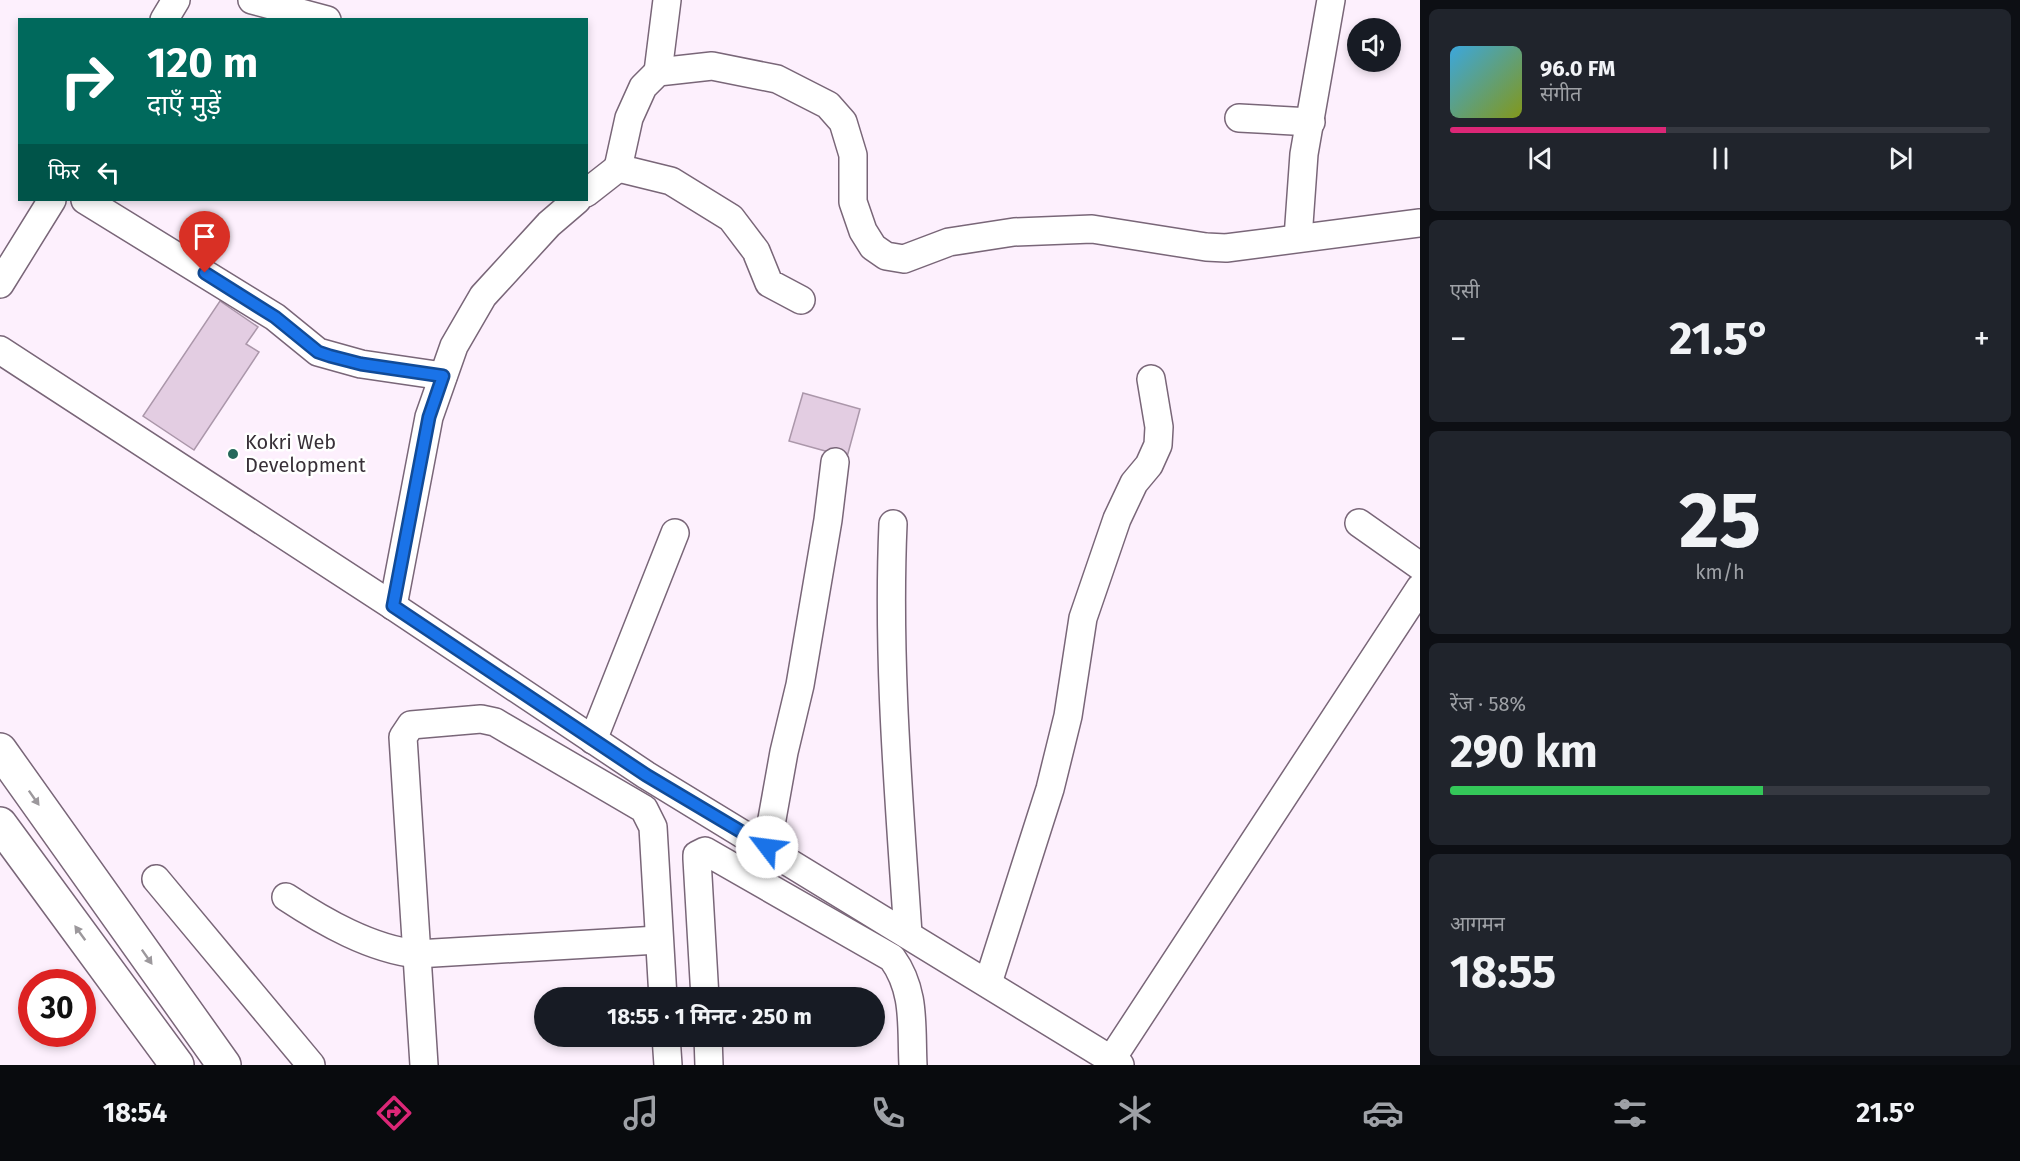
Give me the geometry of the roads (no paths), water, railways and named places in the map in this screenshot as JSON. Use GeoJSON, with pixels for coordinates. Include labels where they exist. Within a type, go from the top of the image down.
{"type":"FeatureCollection","features":[{"type":"Feature","properties":{"kind":"main road"},"geometry":{"type":"LineString","coordinates":[[0,750],[224,1065]]}},
{"type":"Feature","properties":{"kind":"main road"},"geometry":{"type":"LineString","coordinates":[[0,824],[177,1065]]}},
{"type":"Feature","properties":{"kind":"street"},"geometry":{"type":"LineString","coordinates":[[165,18],[176,0]]}},
{"type":"Feature","properties":{"kind":"street"},"geometry":{"type":"LineString","coordinates":[[252,0],[320,18]]}},
{"type":"Feature","properties":{"kind":"street"},"geometry":{"type":"LineString","coordinates":[[588,191],[618,168],[629,118],[643,87],[658,72],[667,0]]}},
{"type":"Feature","properties":{"kind":"street"},"geometry":{"type":"LineString","coordinates":[[1298,238],[1304,154],[1311,122],[1315,84],[1331,11],[1331,0]]}},
{"type":"Feature","properties":{"kind":"street"},"geometry":{"type":"LineString","coordinates":[[658,72],[712,66],[777,79],[828,105],[843,122],[853,155],[853,202],[863,231],[873,247],[886,256],[904,260],[949,242],[1014,232],[1092,229],[1206,247],[1226,248],[1420,224]]}},
{"type":"Feature","properties":{"kind":"street"},"geometry":{"type":"LineString","coordinates":[[1239,118],[1311,122]]}},
{"type":"Feature","properties":{"kind":"street"},"geometry":{"type":"LineString","coordinates":[[618,168],[670,181],[731,218],[756,251],[769,283],[801,300]]}},
{"type":"Feature","properties":{"kind":"street"},"geometry":{"type":"LineString","coordinates":[[0,284],[51,201]]}},
{"type":"Feature","properties":{"kind":"street"},"geometry":{"type":"LineString","coordinates":[[87,201],[275,317],[318,352],[361,364],[443,376]]}},
{"type":"Feature","properties":{"kind":"street"},"geometry":{"type":"LineString","coordinates":[[393,606],[429,417],[453,346],[483,296],[549,224],[577,201]]}},
{"type":"Feature","properties":{"kind":"street"},"geometry":{"type":"LineString","coordinates":[[0,350],[663,785],[1116,1062],[1420,588]]}},
{"type":"Feature","properties":{"kind":"street"},"geometry":{"type":"LineString","coordinates":[[988,983],[1055,768],[1068,716],[1083,618],[1117,519],[1134,483],[1149,465],[1158,445],[1159,427],[1151,379]]}},
{"type":"Feature","properties":{"kind":"street"},"geometry":{"type":"LineString","coordinates":[[767,847],[784,753],[800,685],[828,520],[835,462]]}},
{"type":"Feature","properties":{"kind":"street"},"geometry":{"type":"LineString","coordinates":[[1359,523],[1420,566]]}},
{"type":"Feature","properties":{"kind":"street"},"geometry":{"type":"LineString","coordinates":[[893,524],[890,594],[895,733],[908,934]]}},
{"type":"Feature","properties":{"kind":"street"},"geometry":{"type":"LineString","coordinates":[[594,740],[675,533]]}},
{"type":"Feature","properties":{"kind":"street"},"geometry":{"type":"LineString","coordinates":[[424,1065],[403,737],[411,725],[481,719],[495,722],[644,809],[653,827],[662,987]]}},
{"type":"Feature","properties":{"kind":"street"},"geometry":{"type":"LineString","coordinates":[[704,987],[697,859],[698,855],[705,851],[892,958],[904,974],[910,993],[913,1065]]}},
{"type":"Feature","properties":{"kind":"street"},"geometry":{"type":"LineString","coordinates":[[156,879],[311,1065]]}},
{"type":"Feature","properties":{"kind":"street"},"geometry":{"type":"LineString","coordinates":[[286,897],[355,935],[398,952],[417,954],[658,940]]}},
{"type":"Feature","properties":{"kind":"street"},"geometry":{"type":"LineString","coordinates":[[667,1047],[668,1065]]}},
{"type":"Feature","properties":{"kind":"street"},"geometry":{"type":"LineString","coordinates":[[709,1047],[710,1065]]}},
{"type":"Feature","properties":{"kind":"place","name":"Kokri Web Development"},"geometry":{"type":"Point","coordinates":[233,454]}}]}
